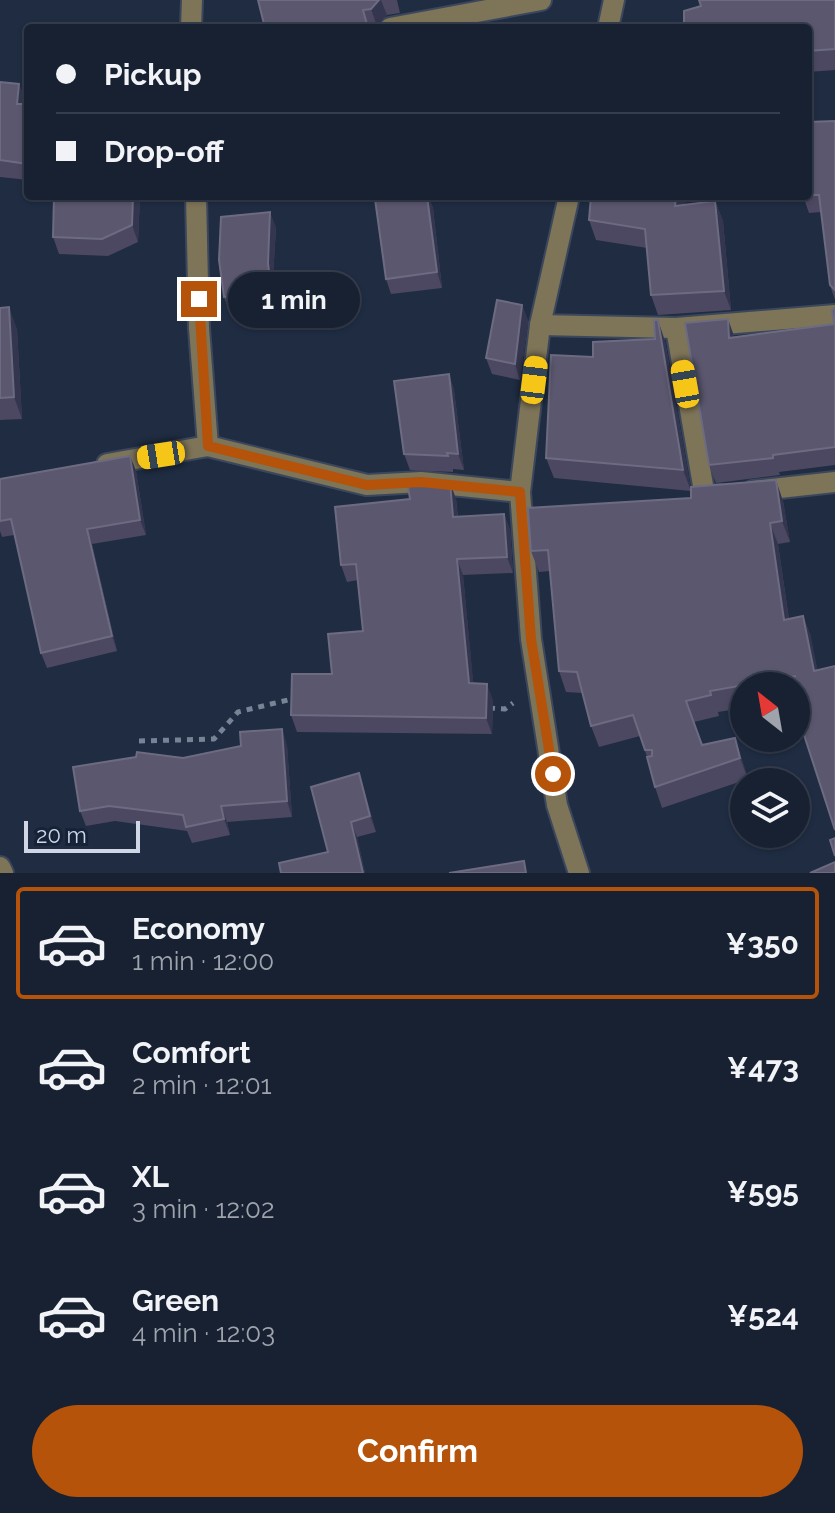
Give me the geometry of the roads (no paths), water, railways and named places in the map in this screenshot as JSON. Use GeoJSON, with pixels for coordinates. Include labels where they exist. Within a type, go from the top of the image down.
{"type":"FeatureCollection","features":[{"type":"Feature","properties":{"kind":"street"},"geometry":{"type":"LineString","coordinates":[[191,24],[192,0]]}},
{"type":"Feature","properties":{"kind":"street"},"geometry":{"type":"LineString","coordinates":[[412,24],[541,0]]}},
{"type":"Feature","properties":{"kind":"street"},"geometry":{"type":"LineString","coordinates":[[609,24],[614,0]]}},
{"type":"Feature","properties":{"kind":"street"},"geometry":{"type":"LineString","coordinates":[[196,200],[199,328],[208,446]]}},
{"type":"Feature","properties":{"kind":"street"},"geometry":{"type":"LineString","coordinates":[[568,200],[540,325],[520,492],[531,639],[557,805],[579,873]]}},
{"type":"Feature","properties":{"kind":"street"},"geometry":{"type":"LineString","coordinates":[[540,325],[676,328],[835,315]]}},
{"type":"Feature","properties":{"kind":"street"},"geometry":{"type":"LineString","coordinates":[[676,328],[705,497],[835,482]]}},
{"type":"Feature","properties":{"kind":"street"},"geometry":{"type":"LineString","coordinates":[[88,467],[208,446],[367,485],[421,482],[520,492]]}},
{"type":"Feature","properties":{"kind":"street"},"geometry":{"type":"LineString","coordinates":[[0,867],[3,873]]}}]}
